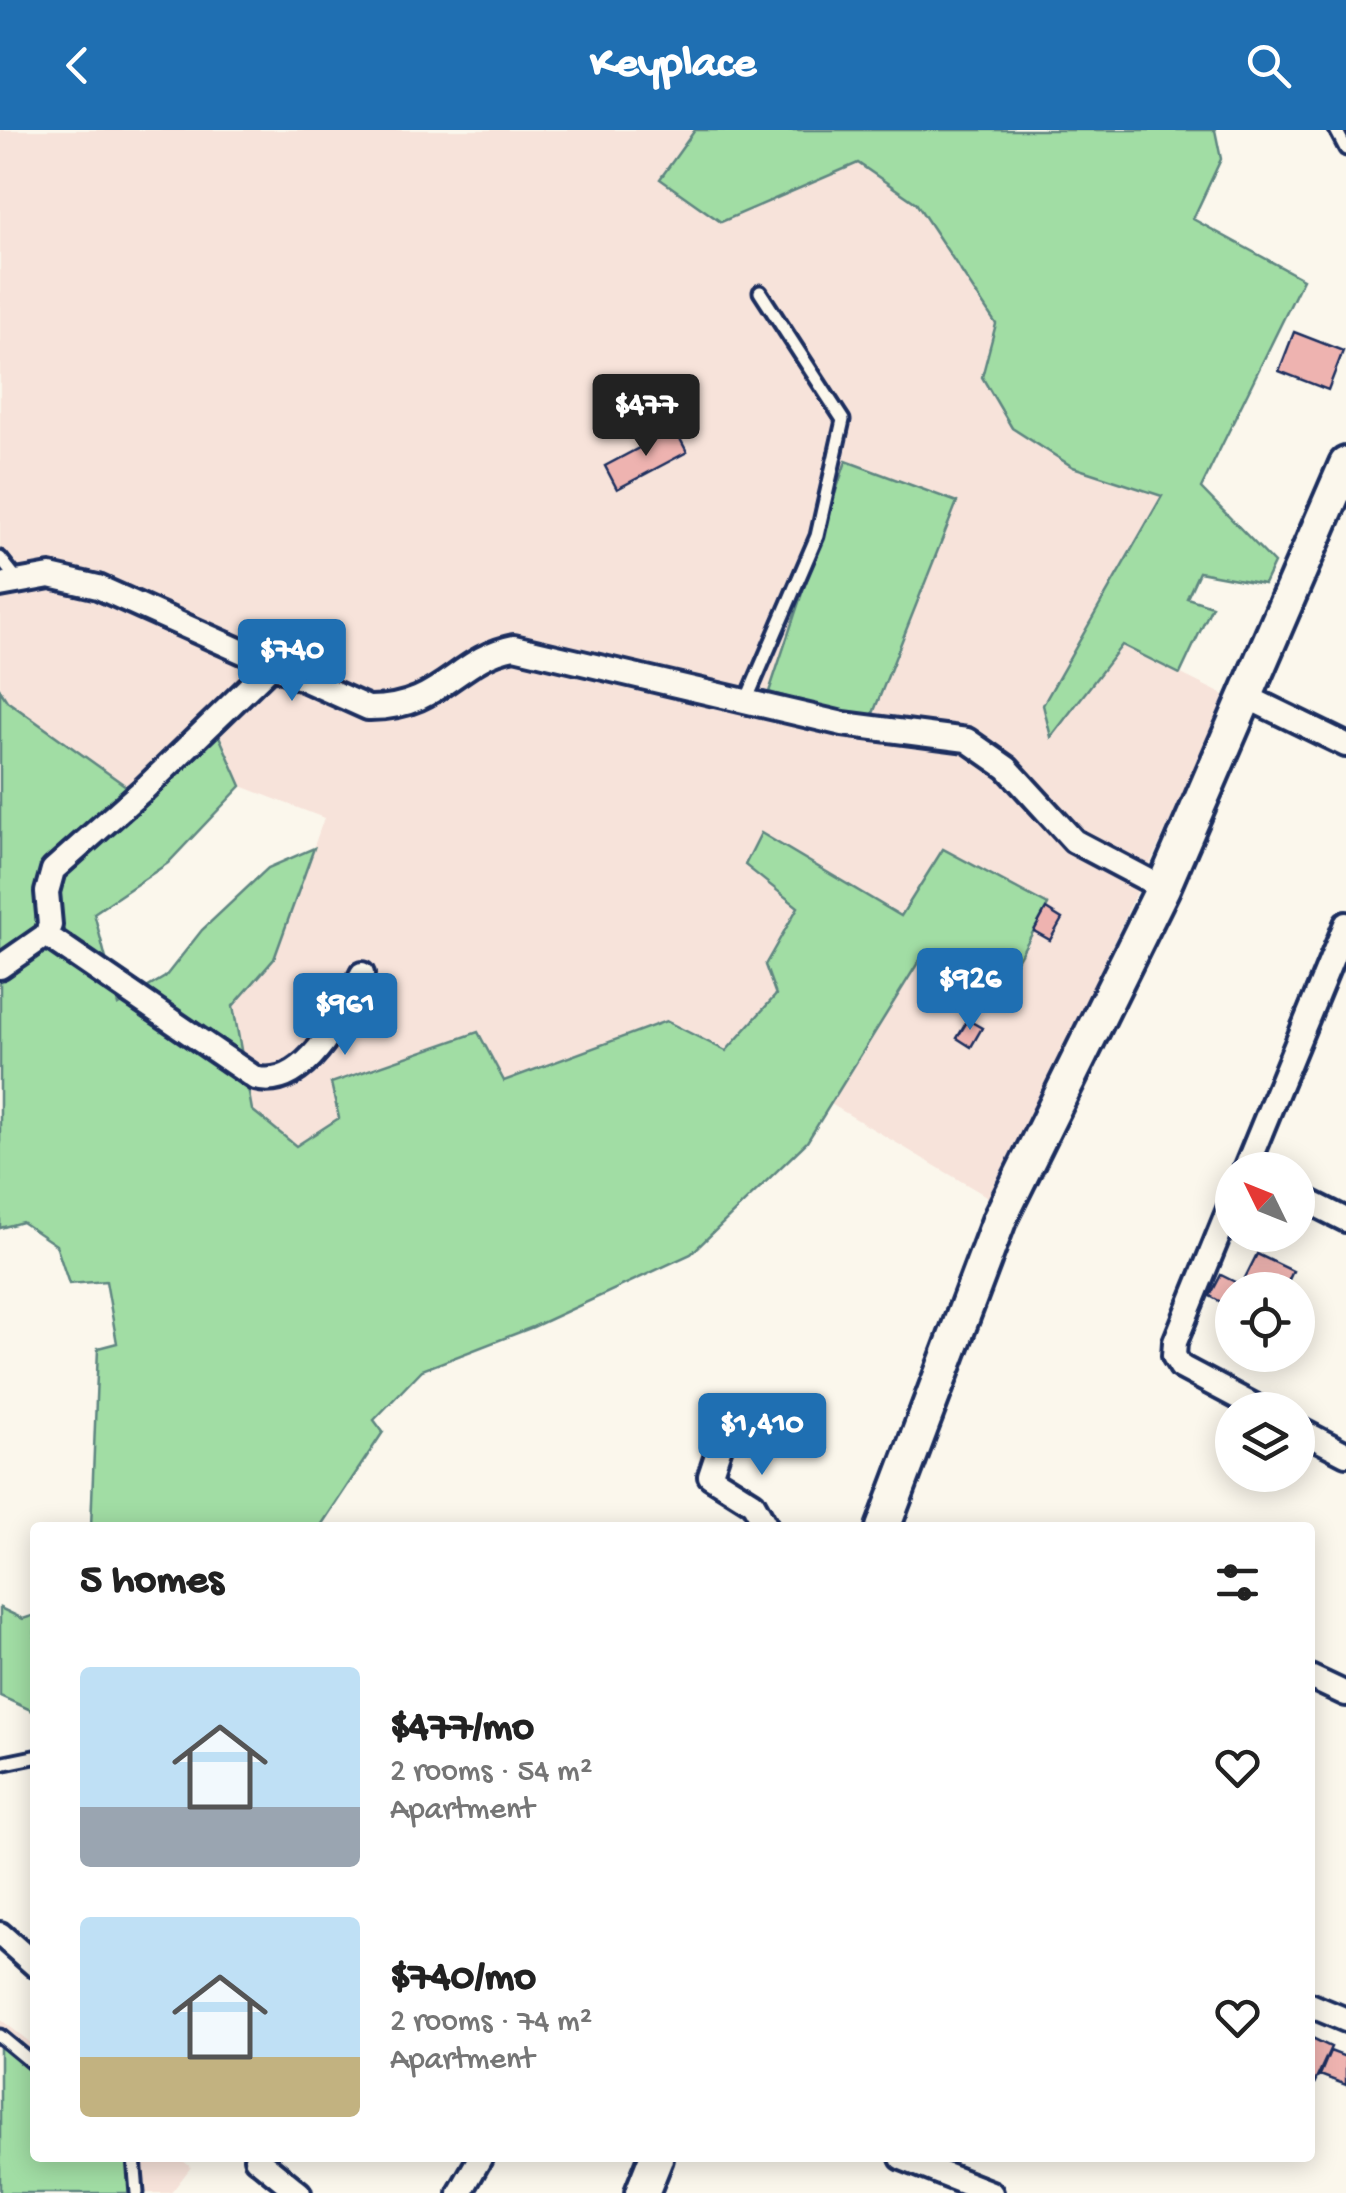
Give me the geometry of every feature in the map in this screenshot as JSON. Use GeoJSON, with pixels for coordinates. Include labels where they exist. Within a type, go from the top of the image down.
{"type":"FeatureCollection","features":[{"type":"Feature","properties":{"kind":"street"},"geometry":{"type":"LineString","coordinates":[[890,1522],[1000,1218],[1163,888],[1346,464]]}},
{"type":"Feature","properties":{"kind":"street"},"geometry":{"type":"LineString","coordinates":[[10,583],[50,576],[98,586],[356,706],[403,707],[428,696],[494,651],[514,647],[844,724],[968,740],[1007,768],[1074,841],[1163,888]]}},
{"type":"Feature","properties":{"kind":"street"},"geometry":{"type":"LineString","coordinates":[[0,967],[46,935],[52,870],[144,789],[272,664]]}},
{"type":"Feature","properties":{"kind":"street"},"geometry":{"type":"LineString","coordinates":[[1245,696],[1346,745]]}},
{"type":"Feature","properties":{"kind":"street"},"geometry":{"type":"LineString","coordinates":[[1253,1152],[1346,924]]}},
{"type":"Feature","properties":{"kind":"street"},"geometry":{"type":"LineString","coordinates":[[46,935],[218,1054],[256,1078],[271,1082],[289,1076],[333,1033],[362,974]]}},
{"type":"Feature","properties":{"kind":"street"},"geometry":{"type":"LineString","coordinates":[[1315,1204],[1346,1220]]}},
{"type":"Feature","properties":{"kind":"street"},"geometry":{"type":"LineString","coordinates":[[1215,1244],[1175,1342],[1174,1356],[1181,1367],[1228,1392]]}},
{"type":"Feature","properties":{"kind":"street"},"geometry":{"type":"LineString","coordinates":[[722,1437],[710,1476],[753,1504],[764,1522]]}},
{"type":"Feature","properties":{"kind":"street"},"geometry":{"type":"LineString","coordinates":[[1315,1438],[1346,1454]]}},
{"type":"Feature","properties":{"kind":"street"},"geometry":{"type":"LineString","coordinates":[[1315,1679],[1346,1694]]}},
{"type":"Feature","properties":{"kind":"street"},"geometry":{"type":"LineString","coordinates":[[0,1934],[30,1961]]}},
{"type":"Feature","properties":{"kind":"street"},"geometry":{"type":"LineString","coordinates":[[1315,2007],[1346,2020]]}},
{"type":"Feature","properties":{"kind":"street"},"geometry":{"type":"LineString","coordinates":[[261,2162],[299,2193]]}},
{"type":"Feature","properties":{"kind":"street"},"geometry":{"type":"LineString","coordinates":[[460,2193],[478,2162]]}},
{"type":"Feature","properties":{"kind":"street"},"geometry":{"type":"LineString","coordinates":[[642,2193],[654,2162]]}},
{"type":"Feature","properties":{"kind":"street"},"geometry":{"type":"LineString","coordinates":[[912,2162],[991,2193]]}},
{"type":"Feature","properties":{"kind":"lane"},"geometry":{"type":"LineString","coordinates":[[1336,130],[1346,148]]}},
{"type":"Feature","properties":{"kind":"lane"},"geometry":{"type":"LineString","coordinates":[[746,701],[817,536],[843,420],[760,292]]}},
{"type":"Feature","properties":{"kind":"lane"},"geometry":{"type":"LineString","coordinates":[[0,558],[10,583]]}},
{"type":"Feature","properties":{"kind":"lane"},"geometry":{"type":"LineString","coordinates":[[0,1764],[30,1759]]}},
{"type":"Feature","properties":{"kind":"lane"},"geometry":{"type":"LineString","coordinates":[[0,2036],[30,2061]]}},
{"type":"Feature","properties":{"kind":"lane"},"geometry":{"type":"LineString","coordinates":[[134,2162],[138,2193]]}},
{"type":"Feature","properties":{"kind":"shaded area"},"geometry":{"type":"Polygon","coordinates":[[[0,130],[695,130],[660,179],[720,222],[859,163],[916,202],[996,324],[982,377],[1073,467],[1162,496],[1043,705],[1051,736],[1122,645],[1228,697],[993,1200],[829,1103],[919,961],[937,952],[943,849],[901,916],[760,834],[745,865],[798,907],[765,965],[776,995],[725,1051],[666,1021],[503,1081],[477,1032],[331,1084],[339,1118],[296,1146],[252,1110],[233,1006],[274,959],[324,818],[241,786],[218,736],[126,786],[7,701],[0,690],[0,130]]]}},
{"type":"Feature","properties":{"kind":"shaded area"},"geometry":{"type":"Polygon","coordinates":[[[0,2019],[30,2042],[30,2162],[184,2162],[191,2167],[171,2193],[0,2193],[0,2019]]]}},
{"type":"Feature","properties":{"kind":"green space"},"geometry":{"type":"Polygon","coordinates":[[[695,130],[1215,130],[1221,159],[1193,219],[1303,279],[1201,488],[1274,563],[1264,584],[1199,572],[1187,598],[1212,606],[1180,674],[1122,645],[1051,737],[1043,705],[1162,496],[1073,467],[1012,428],[982,377],[996,324],[916,203],[858,163],[721,222],[660,179],[695,130]]]}},
{"type":"Feature","properties":{"kind":"green space"},"geometry":{"type":"Polygon","coordinates":[[[846,461],[957,502],[870,721],[769,692],[846,461]]]}},
{"type":"Feature","properties":{"kind":"green space"},"geometry":{"type":"Polygon","coordinates":[[[0,690],[7,701],[126,786],[219,736],[241,786],[168,863],[94,913],[118,1005],[165,977],[202,930],[268,868],[314,848],[274,959],[233,1006],[252,1110],[296,1146],[339,1118],[331,1083],[478,1032],[504,1081],[666,1021],[726,1051],[776,995],[765,965],[798,907],[745,865],[761,833],[901,916],[943,849],[1048,905],[999,993],[938,952],[919,961],[807,1142],[691,1254],[533,1327],[422,1370],[374,1420],[383,1432],[323,1522],[91,1522],[98,1348],[117,1343],[106,1281],[69,1284],[56,1245],[22,1222],[0,1228],[0,690]]]}},
{"type":"Feature","properties":{"kind":"green space"},"geometry":{"type":"Polygon","coordinates":[[[0,1608],[23,1619],[30,1617],[30,1710],[0,1696],[0,1608]]]}},
{"type":"Feature","properties":{"kind":"green space"},"geometry":{"type":"Polygon","coordinates":[[[0,2039],[30,2064],[30,2162],[128,2162],[131,2193],[0,2193],[0,2039]]]}},
{"type":"Feature","properties":{"kind":"building"},"geometry":{"type":"Polygon","coordinates":[[[1294,332],[1343,351],[1328,390],[1279,371],[1294,332]]]}},
{"type":"Feature","properties":{"kind":"building"},"geometry":{"type":"Polygon","coordinates":[[[675,429],[687,452],[617,489],[605,466],[675,429]]]}},
{"type":"Feature","properties":{"kind":"building"},"geometry":{"type":"Polygon","coordinates":[[[1046,909],[1062,919],[1050,940],[1034,931],[1046,909]]]}},
{"type":"Feature","properties":{"kind":"building"},"geometry":{"type":"Polygon","coordinates":[[[968,1020],[982,1028],[971,1047],[957,1038],[968,1020]]]}},
{"type":"Feature","properties":{"kind":"building"},"geometry":{"type":"Polygon","coordinates":[[[1257,1254],[1293,1271],[1293,1272],[1248,1272],[1257,1254]]]}},
{"type":"Feature","properties":{"kind":"building"},"geometry":{"type":"Polygon","coordinates":[[[1315,2039],[1331,2047],[1315,2082],[1315,2039]]]}},
{"type":"Feature","properties":{"kind":"building"},"geometry":{"type":"Polygon","coordinates":[[[1330,2051],[1346,2057],[1346,2085],[1320,2075],[1330,2051]]]}}]}
